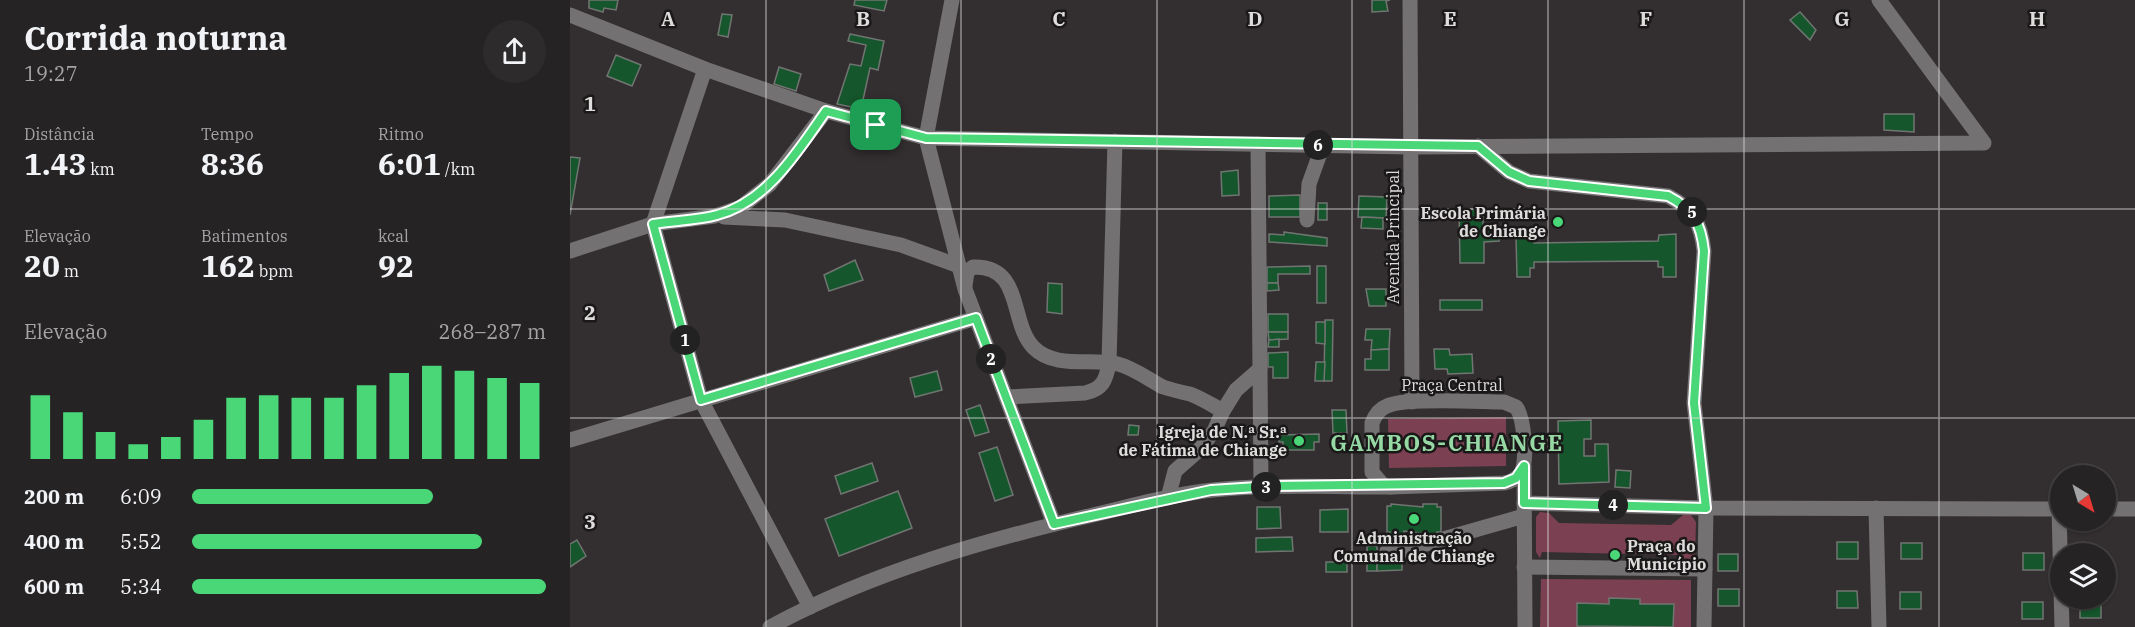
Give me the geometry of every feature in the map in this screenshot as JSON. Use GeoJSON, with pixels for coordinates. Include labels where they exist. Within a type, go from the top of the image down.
{"type":"FeatureCollection","features":[{"type":"Feature","properties":{"kind":"street"},"geometry":{"type":"LineString","coordinates":[[952,0],[926,138],[965,289],[1054,524]]}},
{"type":"Feature","properties":{"kind":"street","name":"Avenida Principal"},"geometry":{"type":"LineString","coordinates":[[1410,0],[1412,402]]}},
{"type":"Feature","properties":{"kind":"street"},"geometry":{"type":"LineString","coordinates":[[570,15],[705,69],[826,111],[926,138],[1411,147],[1984,143],[1879,0]]}},
{"type":"Feature","properties":{"kind":"street"},"geometry":{"type":"LineString","coordinates":[[705,69],[653,224],[701,400],[810,607]]}},
{"type":"Feature","properties":{"kind":"street"},"geometry":{"type":"LineString","coordinates":[[716,216],[741,207],[770,184],[826,111]]}},
{"type":"Feature","properties":{"kind":"street"},"geometry":{"type":"LineString","coordinates":[[1006,397],[1096,390],[1104,383],[1109,363],[1115,141]]}},
{"type":"Feature","properties":{"kind":"street"},"geometry":{"type":"LineString","coordinates":[[1258,144],[1261,487]]}},
{"type":"Feature","properties":{"kind":"street"},"geometry":{"type":"LineString","coordinates":[[1307,220],[1309,184],[1323,145]]}},
{"type":"Feature","properties":{"kind":"street"},"geometry":{"type":"LineString","coordinates":[[1478,146],[1509,172],[1529,181],[1668,196],[1684,204],[1695,215],[1702,232],[1704,251],[1694,403],[1706,508],[1704,627]]}},
{"type":"Feature","properties":{"kind":"street"},"geometry":{"type":"LineString","coordinates":[[570,251],[653,224],[716,216],[785,220],[901,245],[959,266]]}},
{"type":"Feature","properties":{"kind":"street"},"geometry":{"type":"LineString","coordinates":[[965,289],[967,272],[973,267],[983,267],[1000,275],[1012,290],[1023,331],[1034,348],[1048,357],[1076,362],[1120,364],[1165,388],[1192,395],[1223,411]]}},
{"type":"Feature","properties":{"kind":"street"},"geometry":{"type":"LineString","coordinates":[[570,440],[976,318]]}},
{"type":"Feature","properties":{"kind":"street"},"geometry":{"type":"LineString","coordinates":[[1168,498],[1175,471],[1200,449],[1214,431],[1236,390],[1260,369]]}},
{"type":"Feature","properties":{"kind":"street","name":"Praça Central"},"geometry":{"type":"LineString","coordinates":[[1391,487],[1383,484],[1372,472],[1372,423],[1374,416],[1387,405],[1412,402],[1511,403],[1516,406],[1523,419],[1524,466]]}},
{"type":"Feature","properties":{"kind":"street"},"geometry":{"type":"LineString","coordinates":[[770,627],[810,607],[908,566],[1054,524],[1168,498],[1211,490],[1261,487],[1391,487],[1504,483],[1516,478],[1524,466]]}},
{"type":"Feature","properties":{"kind":"street"},"geometry":{"type":"LineString","coordinates":[[1524,466],[1525,627]]}},
{"type":"Feature","properties":{"kind":"street"},"geometry":{"type":"LineString","coordinates":[[1876,508],[1880,627]]}},
{"type":"Feature","properties":{"kind":"street"},"geometry":{"type":"LineString","coordinates":[[1387,551],[1401,551],[1524,510],[2050,509]]}},
{"type":"Feature","properties":{"kind":"street"},"geometry":{"type":"LineString","coordinates":[[2116,509],[2135,509]]}},
{"type":"Feature","properties":{"kind":"street"},"geometry":{"type":"LineString","coordinates":[[2060,531],[2061,627]]}},
{"type":"Feature","properties":{"kind":"street"},"geometry":{"type":"LineString","coordinates":[[1524,567],[1705,569]]}},
{"type":"Feature","properties":{"kind":"shaded area"},"geometry":{"type":"Polygon","coordinates":[[[1506,417],[1506,466],[1389,468],[1388,419],[1506,417]]]}},
{"type":"Feature","properties":{"kind":"shaded area"},"geometry":{"type":"Polygon","coordinates":[[[1540,512],[1549,513],[1559,523],[1671,525],[1683,515],[1691,515],[1696,522],[1695,557],[1690,562],[1679,560],[1679,555],[1542,552],[1540,558],[1536,552],[1536,517],[1540,512]]]}},
{"type":"Feature","properties":{"kind":"shaded area"},"geometry":{"type":"Polygon","coordinates":[[[1541,579],[1691,580],[1691,627],[1540,627],[1541,579]]]}},
{"type":"Feature","properties":{"kind":"building"},"geometry":{"type":"Polygon","coordinates":[[[589,0],[618,0],[616,10],[604,8],[603,12],[589,8],[589,0]]]}},
{"type":"Feature","properties":{"kind":"building"},"geometry":{"type":"Polygon","coordinates":[[[855,0],[887,0],[884,11],[854,5],[855,0]]]}},
{"type":"Feature","properties":{"kind":"building"},"geometry":{"type":"Polygon","coordinates":[[[1372,0],[1390,0],[1386,1],[1388,11],[1372,12],[1372,0]]]}},
{"type":"Feature","properties":{"kind":"building"},"geometry":{"type":"Polygon","coordinates":[[[1800,12],[1816,30],[1810,40],[1790,20],[1800,12]]]}},
{"type":"Feature","properties":{"kind":"building"},"geometry":{"type":"Polygon","coordinates":[[[722,14],[732,15],[728,37],[718,35],[722,14]]]}},
{"type":"Feature","properties":{"kind":"building"},"geometry":{"type":"Polygon","coordinates":[[[850,34],[884,41],[878,70],[870,68],[861,109],[837,104],[850,64],[861,66],[866,45],[848,41],[850,34]]]}},
{"type":"Feature","properties":{"kind":"building"},"geometry":{"type":"Polygon","coordinates":[[[616,55],[641,65],[632,86],[607,76],[616,55]]]}},
{"type":"Feature","properties":{"kind":"building"},"geometry":{"type":"Polygon","coordinates":[[[779,67],[801,74],[796,91],[774,84],[779,67]]]}},
{"type":"Feature","properties":{"kind":"building"},"geometry":{"type":"Polygon","coordinates":[[[1884,114],[1914,114],[1914,132],[1884,130],[1884,114]]]}},
{"type":"Feature","properties":{"kind":"building"},"geometry":{"type":"Polygon","coordinates":[[[570,157],[580,158],[570,215],[570,157]]]}},
{"type":"Feature","properties":{"kind":"building"},"geometry":{"type":"Polygon","coordinates":[[[1238,170],[1239,195],[1222,196],[1221,172],[1238,170]]]}},
{"type":"Feature","properties":{"kind":"building"},"geometry":{"type":"Polygon","coordinates":[[[1300,195],[1300,217],[1269,217],[1269,196],[1300,195]]]}},
{"type":"Feature","properties":{"kind":"building"},"geometry":{"type":"Polygon","coordinates":[[[1359,196],[1387,197],[1386,218],[1358,217],[1359,196]]]}},
{"type":"Feature","properties":{"kind":"building"},"geometry":{"type":"Polygon","coordinates":[[[1318,203],[1327,203],[1327,220],[1318,220],[1318,203]]]}},
{"type":"Feature","properties":{"kind":"building"},"geometry":{"type":"Polygon","coordinates":[[[1459,209],[1483,209],[1483,227],[1499,227],[1499,241],[1484,242],[1484,263],[1460,263],[1459,209]]]}},
{"type":"Feature","properties":{"kind":"building"},"geometry":{"type":"Polygon","coordinates":[[[1362,217],[1383,218],[1383,229],[1361,228],[1362,217]]]}},
{"type":"Feature","properties":{"kind":"building"},"geometry":{"type":"Polygon","coordinates":[[[1284,232],[1327,238],[1327,246],[1269,242],[1269,234],[1284,235],[1284,232]]]}},
{"type":"Feature","properties":{"kind":"building"},"geometry":{"type":"Polygon","coordinates":[[[1676,234],[1676,277],[1663,277],[1663,267],[1658,267],[1658,261],[1534,262],[1534,268],[1530,268],[1530,277],[1517,277],[1516,237],[1534,237],[1534,243],[1658,241],[1659,235],[1676,234]]]}},
{"type":"Feature","properties":{"kind":"building"},"geometry":{"type":"Polygon","coordinates":[[[855,260],[863,280],[829,291],[824,275],[855,260]]]}},
{"type":"Feature","properties":{"kind":"building"},"geometry":{"type":"Polygon","coordinates":[[[1310,266],[1310,274],[1278,274],[1278,283],[1267,283],[1267,267],[1310,266]]]}},
{"type":"Feature","properties":{"kind":"building"},"geometry":{"type":"Polygon","coordinates":[[[1317,266],[1326,266],[1326,303],[1317,303],[1317,266]]]}},
{"type":"Feature","properties":{"kind":"building"},"geometry":{"type":"Polygon","coordinates":[[[1048,283],[1062,284],[1062,314],[1047,312],[1048,283]]]}},
{"type":"Feature","properties":{"kind":"building"},"geometry":{"type":"Polygon","coordinates":[[[1267,283],[1278,283],[1279,290],[1267,291],[1267,283]]]}},
{"type":"Feature","properties":{"kind":"building"},"geometry":{"type":"Polygon","coordinates":[[[1366,289],[1386,289],[1386,306],[1369,306],[1366,289]]]}},
{"type":"Feature","properties":{"kind":"building"},"geometry":{"type":"Polygon","coordinates":[[[1440,300],[1482,300],[1482,310],[1440,310],[1440,300]]]}},
{"type":"Feature","properties":{"kind":"building"},"geometry":{"type":"Polygon","coordinates":[[[1268,314],[1288,314],[1288,332],[1268,332],[1268,314]]]}},
{"type":"Feature","properties":{"kind":"building"},"geometry":{"type":"Polygon","coordinates":[[[1325,320],[1333,320],[1332,381],[1324,381],[1325,320]]]}},
{"type":"Feature","properties":{"kind":"building"},"geometry":{"type":"Polygon","coordinates":[[[1316,322],[1325,322],[1325,344],[1316,343],[1316,322]]]}},
{"type":"Feature","properties":{"kind":"building"},"geometry":{"type":"Polygon","coordinates":[[[1366,329],[1390,329],[1389,349],[1371,350],[1372,340],[1365,340],[1366,329]]]}},
{"type":"Feature","properties":{"kind":"building"},"geometry":{"type":"Polygon","coordinates":[[[1268,332],[1288,332],[1288,339],[1269,340],[1268,332]]]}},
{"type":"Feature","properties":{"kind":"building"},"geometry":{"type":"Polygon","coordinates":[[[1279,339],[1279,347],[1268,347],[1269,340],[1279,339]]]}},
{"type":"Feature","properties":{"kind":"building"},"geometry":{"type":"Polygon","coordinates":[[[1389,349],[1389,370],[1365,370],[1365,359],[1371,359],[1371,350],[1389,349]]]}},
{"type":"Feature","properties":{"kind":"building"},"geometry":{"type":"Polygon","coordinates":[[[1434,349],[1449,349],[1450,355],[1472,354],[1473,373],[1448,374],[1447,369],[1435,369],[1434,349]]]}},
{"type":"Feature","properties":{"kind":"building"},"geometry":{"type":"Polygon","coordinates":[[[1288,352],[1288,378],[1273,378],[1273,367],[1268,367],[1268,353],[1288,352]]]}},
{"type":"Feature","properties":{"kind":"building"},"geometry":{"type":"Polygon","coordinates":[[[1316,362],[1325,362],[1324,381],[1315,381],[1316,362]]]}},
{"type":"Feature","properties":{"kind":"building"},"geometry":{"type":"Polygon","coordinates":[[[937,371],[942,390],[915,397],[910,378],[937,371]]]}},
{"type":"Feature","properties":{"kind":"building"},"geometry":{"type":"Polygon","coordinates":[[[980,405],[989,432],[975,436],[966,410],[980,405]]]}},
{"type":"Feature","properties":{"kind":"building"},"geometry":{"type":"Polygon","coordinates":[[[1332,410],[1346,410],[1347,433],[1333,433],[1332,410]]]}},
{"type":"Feature","properties":{"kind":"building"},"geometry":{"type":"Polygon","coordinates":[[[1591,420],[1591,439],[1584,439],[1584,456],[1595,456],[1595,444],[1608,444],[1609,482],[1559,484],[1558,421],[1591,420]]]}},
{"type":"Feature","properties":{"kind":"building"},"geometry":{"type":"Polygon","coordinates":[[[1129,425],[1139,426],[1138,435],[1128,435],[1129,425]]]}},
{"type":"Feature","properties":{"kind":"building","name":"Igreja de N.ª Sr.ª de Fátima de Chiange"},"geometry":{"type":"Polygon","coordinates":[[[1319,434],[1319,442],[1314,442],[1314,450],[1283,450],[1283,442],[1279,442],[1279,435],[1319,434]]]}},
{"type":"Feature","properties":{"kind":"building"},"geometry":{"type":"Polygon","coordinates":[[[997,447],[1013,495],[995,501],[979,453],[997,447]]]}},
{"type":"Feature","properties":{"kind":"building"},"geometry":{"type":"Polygon","coordinates":[[[872,463],[878,481],[841,494],[835,476],[872,463]]]}},
{"type":"Feature","properties":{"kind":"building"},"geometry":{"type":"Polygon","coordinates":[[[1616,470],[1631,471],[1630,488],[1615,487],[1616,470]]]}},
{"type":"Feature","properties":{"kind":"building"},"geometry":{"type":"Polygon","coordinates":[[[898,491],[912,528],[839,556],[825,519],[898,491]]]}},
{"type":"Feature","properties":{"kind":"building","name":"Administração Comunal de Chiange"},"geometry":{"type":"Polygon","coordinates":[[[1391,504],[1423,507],[1423,504],[1437,504],[1437,507],[1441,507],[1441,532],[1437,532],[1437,535],[1404,531],[1404,535],[1390,535],[1390,532],[1387,532],[1387,506],[1391,504]]]}},
{"type":"Feature","properties":{"kind":"building"},"geometry":{"type":"Polygon","coordinates":[[[1257,507],[1280,507],[1281,528],[1257,529],[1257,507]]]}},
{"type":"Feature","properties":{"kind":"building"},"geometry":{"type":"Polygon","coordinates":[[[1348,509],[1348,532],[1320,532],[1320,510],[1348,509]]]}},
{"type":"Feature","properties":{"kind":"building"},"geometry":{"type":"Polygon","coordinates":[[[1292,537],[1293,551],[1256,552],[1256,538],[1292,537]]]}},
{"type":"Feature","properties":{"kind":"building"},"geometry":{"type":"Polygon","coordinates":[[[577,540],[586,556],[570,567],[570,544],[577,540]]]}},
{"type":"Feature","properties":{"kind":"building"},"geometry":{"type":"Polygon","coordinates":[[[1837,542],[1858,542],[1858,559],[1837,559],[1837,542]]]}},
{"type":"Feature","properties":{"kind":"building"},"geometry":{"type":"Polygon","coordinates":[[[1901,543],[1922,543],[1922,559],[1901,559],[1901,543]]]}},
{"type":"Feature","properties":{"kind":"building"},"geometry":{"type":"Polygon","coordinates":[[[1367,546],[1377,546],[1377,571],[1367,571],[1367,546]]]}},
{"type":"Feature","properties":{"kind":"building"},"geometry":{"type":"Polygon","coordinates":[[[2023,553],[2044,553],[2044,570],[2023,570],[2023,553]]]}},
{"type":"Feature","properties":{"kind":"building"},"geometry":{"type":"Polygon","coordinates":[[[1718,554],[1738,554],[1738,571],[1718,571],[1718,554]]]}},
{"type":"Feature","properties":{"kind":"building"},"geometry":{"type":"Polygon","coordinates":[[[1402,561],[1402,570],[1377,571],[1377,562],[1402,561]]]}},
{"type":"Feature","properties":{"kind":"building"},"geometry":{"type":"Polygon","coordinates":[[[1326,562],[1347,562],[1347,572],[1326,572],[1326,562]]]}},
{"type":"Feature","properties":{"kind":"building"},"geometry":{"type":"Polygon","coordinates":[[[1718,589],[1739,589],[1739,606],[1718,606],[1718,589]]]}},
{"type":"Feature","properties":{"kind":"building"},"geometry":{"type":"Polygon","coordinates":[[[1837,591],[1857,591],[1858,608],[1837,608],[1837,591]]]}},
{"type":"Feature","properties":{"kind":"building"},"geometry":{"type":"Polygon","coordinates":[[[1900,592],[1921,592],[1921,609],[1900,609],[1900,592]]]}},
{"type":"Feature","properties":{"kind":"building"},"geometry":{"type":"Polygon","coordinates":[[[1609,598],[1640,599],[1640,604],[1674,604],[1673,627],[1577,626],[1577,603],[1609,604],[1609,598]]]}},
{"type":"Feature","properties":{"kind":"building"},"geometry":{"type":"Polygon","coordinates":[[[2022,602],[2043,602],[2043,619],[2022,619],[2022,602]]]}},
{"type":"Feature","properties":{"kind":"building"},"geometry":{"type":"Polygon","coordinates":[[[2080,609],[2101,609],[2101,618],[2080,618],[2080,609]]]}},
{"type":"Feature","properties":{"kind":"place","name":"Escola Primária de Chiange"},"geometry":{"type":"Point","coordinates":[1558,222]}},
{"type":"Feature","properties":{"kind":"place","name":"Igreja de N.ª Sr.ª de Fátima de Chiange"},"geometry":{"type":"Point","coordinates":[1299,441]}},
{"type":"Feature","properties":{"kind":"place","name":"Administração Comunal de Chiange"},"geometry":{"type":"Point","coordinates":[1414,519]}},
{"type":"Feature","properties":{"kind":"place","name":"Praça do Município"},"geometry":{"type":"Point","coordinates":[1615,555]}},
{"type":"Feature","properties":{"kind":"district","name":"GAMBOS-CHIANGE"},"geometry":{"type":"Point","coordinates":[1447,442]}},
{"type":"Feature","properties":{"kind":"route"},"geometry":{"type":"LineString","coordinates":[[826,111],[876,125],[926,138],[1411,147],[1478,146],[1509,172],[1529,181],[1668,196],[1684,204],[1695,215],[1702,232],[1704,251],[1694,403],[1706,508],[1524,503],[1524,466],[1516,478],[1504,483],[1391,487],[1273,486],[1211,490],[1054,524],[976,318],[701,400],[653,224],[685,218],[716,216],[741,207],[770,184],[826,111]]}}]}
